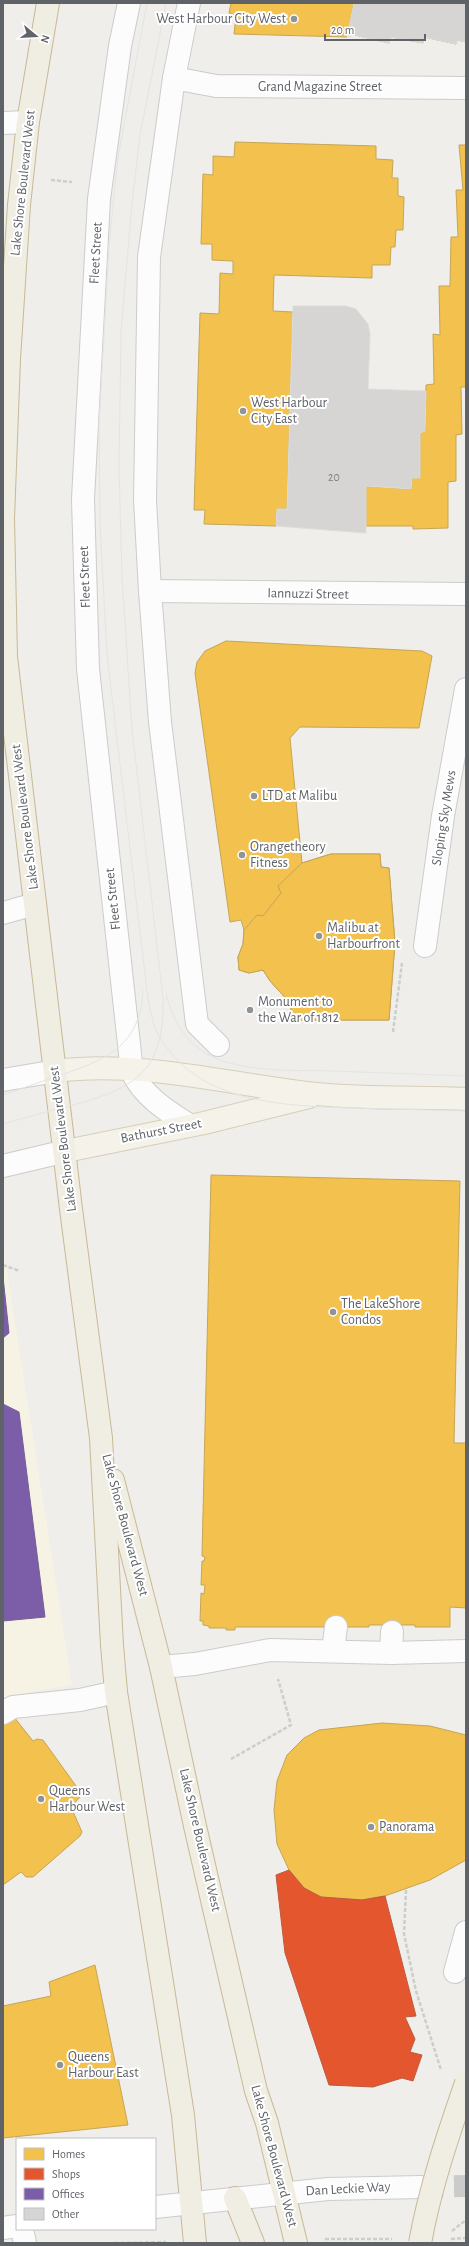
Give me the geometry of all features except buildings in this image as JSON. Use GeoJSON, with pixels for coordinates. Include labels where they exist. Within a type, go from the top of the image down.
{"type":"FeatureCollection","features":[{"type":"Feature","properties":{"kind":"highway","name":"Lake Shore Boulevard West"},"geometry":{"type":"LineString","coordinates":[[48,3],[28,122],[20,189],[9,359],[3,519],[6,657],[66,1151],[71,1209],[101,1438],[112,1645],[116,1692],[183,2115],[190,2203],[195,2243]]}},
{"type":"Feature","properties":{"kind":"highway","name":"Lake Shore Boulevard West"},"geometry":{"type":"LineString","coordinates":[[101,1438],[161,1667],[195,1826],[256,2091],[285,2193],[296,2243]]}},
{"type":"Feature","properties":{"kind":"highway"},"geometry":{"type":"LineString","coordinates":[[420,2243],[425,2216],[450,2128],[466,2083]]}},
{"type":"Feature","properties":{"kind":"highway"},"geometry":{"type":"LineString","coordinates":[[235,2198],[253,2243]]}},
{"type":"Feature","properties":{"kind":"main road","name":"Bathurst Street"},"geometry":{"type":"LineString","coordinates":[[56,1071],[80,1068],[132,1068],[198,1075],[318,1094],[466,1099]]}},
{"type":"Feature","properties":{"kind":"main road","name":"Bathurst Street"},"geometry":{"type":"LineString","coordinates":[[66,1151],[204,1123],[318,1094]]}},
{"type":"Feature","properties":{"kind":"street","name":"Fleet Street"},"geometry":{"type":"LineString","coordinates":[[129,3],[118,61],[99,199],[83,499],[88,669],[132,1068],[136,1079],[148,1094],[160,1105],[189,1125]]}},
{"type":"Feature","properties":{"kind":"street"},"geometry":{"type":"LineString","coordinates":[[189,3],[174,78],[149,257],[145,500],[160,722],[197,1024],[218,1045]]}},
{"type":"Feature","properties":{"kind":"street","name":"Grand Magazine Street"},"geometry":{"type":"LineString","coordinates":[[174,78],[216,86],[466,88]]}},
{"type":"Feature","properties":{"kind":"street"},"geometry":{"type":"LineString","coordinates":[[3,123],[28,122]]}},
{"type":"Feature","properties":{"kind":"street","name":"Iannuzzi Street"},"geometry":{"type":"LineString","coordinates":[[150,591],[466,594]]}},
{"type":"Feature","properties":{"kind":"street","name":"Sloping Sky Mews"},"geometry":{"type":"LineString","coordinates":[[425,946],[443,816],[466,689]]}},
{"type":"Feature","properties":{"kind":"street"},"geometry":{"type":"LineString","coordinates":[[3,913],[35,904]]}},
{"type":"Feature","properties":{"kind":"street","name":"Bathurst Street"},"geometry":{"type":"LineString","coordinates":[[3,1080],[56,1071]]}},
{"type":"Feature","properties":{"kind":"street","name":"Bathurst Street"},"geometry":{"type":"LineString","coordinates":[[3,1166],[66,1151]]}},
{"type":"Feature","properties":{"kind":"street"},"geometry":{"type":"LineString","coordinates":[[333,1651],[336,1627]]}},
{"type":"Feature","properties":{"kind":"street"},"geometry":{"type":"LineString","coordinates":[[161,1667],[195,1664],[270,1650],[333,1651],[391,1634],[466,1651]]}},
{"type":"Feature","properties":{"kind":"street"},"geometry":{"type":"LineString","coordinates":[[3,1713],[13,1707],[80,1700],[116,1692]]}},
{"type":"Feature","properties":{"kind":"street"},"geometry":{"type":"LineString","coordinates":[[455,1972],[466,1932]]}},
{"type":"Feature","properties":{"kind":"street","name":"Dan Leckie Way"},"geometry":{"type":"LineString","coordinates":[[156,2207],[339,2188],[421,2186]]}},
{"type":"Feature","properties":{"kind":"street"},"geometry":{"type":"LineString","coordinates":[[3,2228],[16,2226]]}},
{"type":"Feature","properties":{"kind":"street"},"geometry":{"type":"LineString","coordinates":[[22,2230],[25,2243]]}},
{"type":"Feature","properties":{"kind":"path"},"geometry":{"type":"LineString","coordinates":[[3,1265],[20,1271]]}},
{"type":"Feature","properties":{"kind":"path"},"geometry":{"type":"LineString","coordinates":[[231,1759],[292,1725],[270,1650]]}},
{"type":"Feature","properties":{"kind":"path"},"geometry":{"type":"LineString","coordinates":[[406,1890],[404,1934],[416,1991],[442,2077]]}},
{"type":"Feature","properties":{"kind":"path"},"geometry":{"type":"LineString","coordinates":[[343,2239],[398,2239]]}},
{"type":"Feature","properties":{"kind":"path"},"geometry":{"type":"LineString","coordinates":[[115,2243],[134,2242]]}},
{"type":"Feature","properties":{"kind":"shaded area"},"geometry":{"type":"Polygon","coordinates":[[[3,1246],[72,1685],[24,1693],[3,1704],[3,1246]]]}},
{"type":"Feature","properties":{"kind":"tunnel"},"geometry":{"type":"LineString","coordinates":[[421,2187],[466,2186]]}},
{"type":"Feature","properties":{"kind":"tram line"},"geometry":{"type":"LineString","coordinates":[[147,3],[118,157],[109,245],[99,426],[100,524],[107,655],[148,999],[153,1020],[161,1039],[178,1061],[198,1077],[221,1089],[247,1097],[301,1106],[466,1111]]}},
{"type":"Feature","properties":{"kind":"tram line"},"geometry":{"type":"LineString","coordinates":[[3,1124],[99,1097],[118,1090],[133,1081],[144,1070],[153,1057],[159,1041],[162,1022],[163,998],[132,729],[122,577],[119,467],[121,332],[132,203],[140,135],[166,3]]}},
{"type":"Feature","properties":{"kind":"tram line"},"geometry":{"type":"LineString","coordinates":[[3,1095],[95,1062],[119,1047],[129,1037],[136,1024],[141,1009],[143,991]]}},
{"type":"Feature","properties":{"kind":"tram line"},"geometry":{"type":"LineString","coordinates":[[166,994],[176,1021],[192,1043],[207,1054],[236,1065],[285,1070],[466,1076]]}},
{"type":"Feature","properties":{"kind":"place","name":"West Harbour City West"},"geometry":{"type":"Point","coordinates":[294,19]}},
{"type":"Feature","properties":{"kind":"place","name":"West Harbour City East"},"geometry":{"type":"Point","coordinates":[243,411]}},
{"type":"Feature","properties":{"kind":"place","name":"LTD at Malibu"},"geometry":{"type":"Point","coordinates":[254,796]}},
{"type":"Feature","properties":{"kind":"place","name":"Orangetheory Fitness"},"geometry":{"type":"Point","coordinates":[242,855]}},
{"type":"Feature","properties":{"kind":"place","name":"Malibu at Harbourfront"},"geometry":{"type":"Point","coordinates":[319,936]}},
{"type":"Feature","properties":{"kind":"place","name":"Monument to the War of 1812"},"geometry":{"type":"Point","coordinates":[250,1010]}},
{"type":"Feature","properties":{"kind":"place","name":"The LakeShore Condos"},"geometry":{"type":"Point","coordinates":[333,1312]}},
{"type":"Feature","properties":{"kind":"place","name":"Queens Harbour West"},"geometry":{"type":"Point","coordinates":[41,1799]}},
{"type":"Feature","properties":{"kind":"place","name":"Panorama"},"geometry":{"type":"Point","coordinates":[371,1827]}},
{"type":"Feature","properties":{"kind":"place","name":"Queens Harbour East"},"geometry":{"type":"Point","coordinates":[60,2065]}}]}
